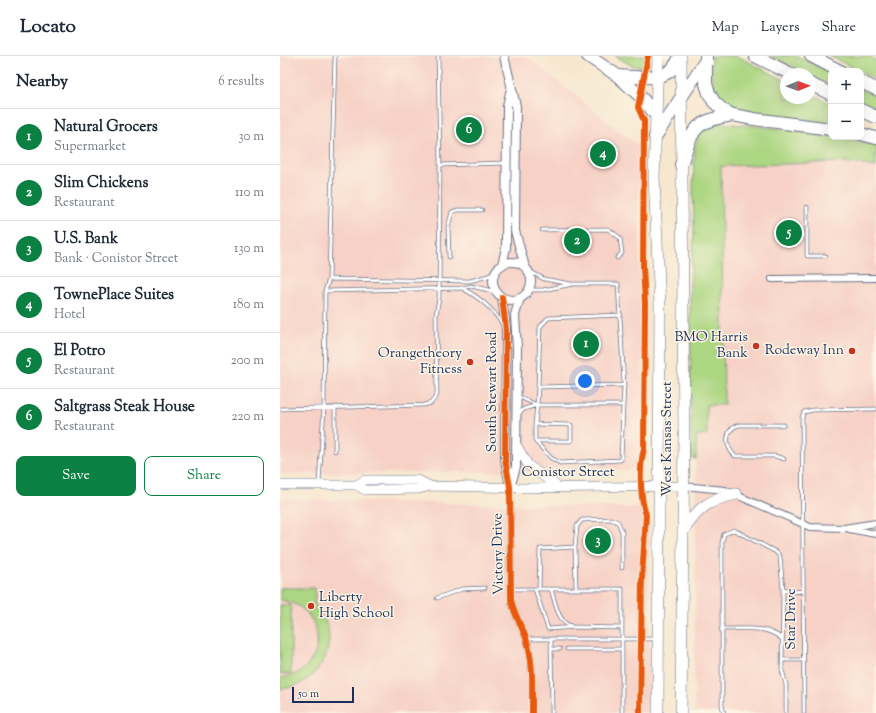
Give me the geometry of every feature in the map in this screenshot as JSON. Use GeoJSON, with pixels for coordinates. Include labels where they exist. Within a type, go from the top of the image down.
{"type":"FeatureCollection","features":[{"type":"Feature","properties":{"kind":"highway"},"geometry":{"type":"LineString","coordinates":[[588,56],[618,76],[640,96],[656,114]]}},
{"type":"Feature","properties":{"kind":"highway","name":"West Kansas Street"},"geometry":{"type":"LineString","coordinates":[[658,56],[655,137],[655,223],[660,306],[658,713]]}},
{"type":"Feature","properties":{"kind":"highway"},"geometry":{"type":"LineString","coordinates":[[618,76],[658,76],[673,70],[680,56]]}},
{"type":"Feature","properties":{"kind":"highway","name":"West Kansas Street"},"geometry":{"type":"LineString","coordinates":[[680,56],[684,352],[681,713]]}},
{"type":"Feature","properties":{"kind":"highway"},"geometry":{"type":"LineString","coordinates":[[755,56],[780,68]]}},
{"type":"Feature","properties":{"kind":"highway"},"geometry":{"type":"LineString","coordinates":[[811,56],[834,68]]}},
{"type":"Feature","properties":{"kind":"highway"},"geometry":{"type":"LineString","coordinates":[[655,137],[706,58]]}},
{"type":"Feature","properties":{"kind":"highway"},"geometry":{"type":"LineString","coordinates":[[706,58],[706,84],[709,94],[718,106],[733,115]]}},
{"type":"Feature","properties":{"kind":"highway"},"geometry":{"type":"LineString","coordinates":[[864,83],[876,89]]}},
{"type":"Feature","properties":{"kind":"highway"},"geometry":{"type":"LineString","coordinates":[[816,87],[828,93]]}},
{"type":"Feature","properties":{"kind":"highway"},"geometry":{"type":"LineString","coordinates":[[864,111],[876,117]]}},
{"type":"Feature","properties":{"kind":"highway"},"geometry":{"type":"LineString","coordinates":[[681,165],[690,138],[696,129],[711,118],[733,115],[828,129]]}},
{"type":"Feature","properties":{"kind":"highway"},"geometry":{"type":"LineString","coordinates":[[864,135],[876,138]]}},
{"type":"Feature","properties":{"kind":"highway"},"geometry":{"type":"LineString","coordinates":[[683,531],[693,516],[705,504],[718,498],[736,494]]}},
{"type":"Feature","properties":{"kind":"main road"},"geometry":{"type":"LineString","coordinates":[[517,446],[528,465],[558,487]]}},
{"type":"Feature","properties":{"kind":"main road","name":"Conistor Street"},"geometry":{"type":"LineString","coordinates":[[280,485],[356,485],[365,480],[418,480],[430,486],[683,486]]}},
{"type":"Feature","properties":{"kind":"street"},"geometry":{"type":"LineString","coordinates":[[504,56],[516,106],[515,231],[531,277],[529,290],[520,298],[508,300],[499,295],[493,280],[494,274],[502,265],[507,244],[507,106],[511,86]]}},
{"type":"Feature","properties":{"kind":"street"},"geometry":{"type":"LineString","coordinates":[[502,265],[514,262],[527,269]]}},
{"type":"Feature","properties":{"kind":"street"},"geometry":{"type":"LineString","coordinates":[[772,279],[876,278]]}},
{"type":"Feature","properties":{"kind":"street","name":"South Stewart Road"},"geometry":{"type":"LineString","coordinates":[[499,295],[506,330],[505,459],[510,487]]}},
{"type":"Feature","properties":{"kind":"street","name":"South Stewart Road"},"geometry":{"type":"LineString","coordinates":[[510,487],[516,467],[517,348],[515,315],[520,298]]}},
{"type":"Feature","properties":{"kind":"street"},"geometry":{"type":"LineString","coordinates":[[683,486],[714,488],[736,494],[803,525],[821,528],[844,528],[876,523]]}},
{"type":"Feature","properties":{"kind":"street","name":"Victory Drive"},"geometry":{"type":"LineString","coordinates":[[510,487],[511,588],[514,611],[526,639],[531,670],[532,713]]}},
{"type":"Feature","properties":{"kind":"street"},"geometry":{"type":"LineString","coordinates":[[844,528],[876,534]]}},
{"type":"Feature","properties":{"kind":"lane"},"geometry":{"type":"LineString","coordinates":[[319,485],[324,408],[325,291],[329,279],[335,56]]}},
{"type":"Feature","properties":{"kind":"lane"},"geometry":{"type":"LineString","coordinates":[[280,408],[424,405],[435,400],[438,395],[436,315],[438,289],[440,165],[438,56]]}},
{"type":"Feature","properties":{"kind":"lane"},"geometry":{"type":"LineString","coordinates":[[440,165],[516,164]]}},
{"type":"Feature","properties":{"kind":"lane"},"geometry":{"type":"LineString","coordinates":[[807,207],[807,256],[826,256]]}},
{"type":"Feature","properties":{"kind":"lane"},"geometry":{"type":"LineString","coordinates":[[449,257],[448,227],[452,212],[482,210]]}},
{"type":"Feature","properties":{"kind":"lane"},"geometry":{"type":"LineString","coordinates":[[542,230],[608,229],[620,238],[622,253],[618,258]]}},
{"type":"Feature","properties":{"kind":"lane"},"geometry":{"type":"LineString","coordinates":[[527,269],[544,279],[573,284],[618,284],[621,315],[624,385],[621,460],[560,463],[551,458],[535,441],[540,327],[548,318],[621,315]]}},
{"type":"Feature","properties":{"kind":"lane"},"geometry":{"type":"LineString","coordinates":[[329,279],[470,281],[494,274]]}},
{"type":"Feature","properties":{"kind":"lane"},"geometry":{"type":"LineString","coordinates":[[529,290],[544,290],[573,284]]}},
{"type":"Feature","properties":{"kind":"lane"},"geometry":{"type":"LineString","coordinates":[[325,291],[438,289],[462,288],[470,286],[499,295]]}},
{"type":"Feature","properties":{"kind":"lane"},"geometry":{"type":"LineString","coordinates":[[462,288],[479,298],[493,310],[506,330]]}},
{"type":"Feature","properties":{"kind":"lane"},"geometry":{"type":"LineString","coordinates":[[538,387],[624,385]]}},
{"type":"Feature","properties":{"kind":"lane"},"geometry":{"type":"LineString","coordinates":[[517,396],[537,405]]}},
{"type":"Feature","properties":{"kind":"lane"},"geometry":{"type":"LineString","coordinates":[[517,416],[524,409],[537,405],[623,406]]}},
{"type":"Feature","properties":{"kind":"lane"},"geometry":{"type":"LineString","coordinates":[[335,407],[335,451]]}},
{"type":"Feature","properties":{"kind":"lane","name":"Star Drive"},"geometry":{"type":"LineString","coordinates":[[804,713],[802,417],[804,412],[813,410],[876,409]]}},
{"type":"Feature","properties":{"kind":"lane"},"geometry":{"type":"LineString","coordinates":[[535,424],[571,425],[571,441],[535,441]]}},
{"type":"Feature","properties":{"kind":"lane"},"geometry":{"type":"LineString","coordinates":[[784,425],[739,425],[732,427],[728,432],[727,443],[729,451],[735,456],[775,456],[784,459]]}},
{"type":"Feature","properties":{"kind":"lane"},"geometry":{"type":"LineString","coordinates":[[576,589],[574,547],[577,526],[582,520],[611,519],[618,522],[622,532],[622,568]]}},
{"type":"Feature","properties":{"kind":"lane"},"geometry":{"type":"LineString","coordinates":[[724,713],[721,629],[722,537],[727,532],[734,530],[779,554],[780,557],[783,589],[782,670],[786,685],[786,713]]}},
{"type":"Feature","properties":{"kind":"lane"},"geometry":{"type":"LineString","coordinates":[[539,589],[540,549],[574,547]]}},
{"type":"Feature","properties":{"kind":"lane"},"geometry":{"type":"LineString","coordinates":[[437,598],[462,589],[485,588]]}},
{"type":"Feature","properties":{"kind":"lane"},"geometry":{"type":"LineString","coordinates":[[511,588],[622,589],[622,713]]}},
{"type":"Feature","properties":{"kind":"lane"},"geometry":{"type":"LineString","coordinates":[[535,589],[548,629],[576,627],[622,628]]}},
{"type":"Feature","properties":{"kind":"lane"},"geometry":{"type":"LineString","coordinates":[[551,589],[560,617],[564,623],[576,627]]}},
{"type":"Feature","properties":{"kind":"lane"},"geometry":{"type":"LineString","coordinates":[[783,589],[794,592],[803,591]]}},
{"type":"Feature","properties":{"kind":"lane"},"geometry":{"type":"LineString","coordinates":[[721,629],[765,629],[775,633],[782,639]]}},
{"type":"Feature","properties":{"kind":"lane"},"geometry":{"type":"LineString","coordinates":[[551,638],[552,713]]}},
{"type":"Feature","properties":{"kind":"lane"},"geometry":{"type":"LineString","coordinates":[[526,639],[658,639]]}},
{"type":"Feature","properties":{"kind":"lane"},"geometry":{"type":"LineString","coordinates":[[551,649],[560,649]]}},
{"type":"Feature","properties":{"kind":"lane"},"geometry":{"type":"LineString","coordinates":[[567,649],[622,649]]}},
{"type":"Feature","properties":{"kind":"lane"},"geometry":{"type":"LineString","coordinates":[[782,660],[803,660]]}},
{"type":"Feature","properties":{"kind":"shaded area"},"geometry":{"type":"Polygon","coordinates":[[[280,56],[526,56],[638,146],[644,449],[643,462],[629,470],[280,474],[280,56]]]}},
{"type":"Feature","properties":{"kind":"shaded area"},"geometry":{"type":"Polygon","coordinates":[[[845,162],[876,167],[876,713],[694,713],[696,435],[707,435],[706,405],[724,405],[721,166],[845,162]]]}},
{"type":"Feature","properties":{"kind":"shaded area"},"geometry":{"type":"Polygon","coordinates":[[[280,499],[649,508],[650,713],[280,713],[280,499]]]}},
{"type":"Feature","properties":{"kind":"green space"},"geometry":{"type":"Polygon","coordinates":[[[615,56],[645,56],[644,67],[632,66],[615,56]]]}},
{"type":"Feature","properties":{"kind":"green space"},"geometry":{"type":"Polygon","coordinates":[[[712,56],[737,56],[780,78],[780,104],[816,104],[816,96],[828,102],[828,123],[748,111],[732,106],[719,98],[713,88],[711,70],[712,56]]]}},
{"type":"Feature","properties":{"kind":"green space"},"geometry":{"type":"Polygon","coordinates":[[[771,56],[797,56],[828,72],[828,85],[816,79],[816,68],[794,68],[771,56]]]}},
{"type":"Feature","properties":{"kind":"green space"},"geometry":{"type":"Polygon","coordinates":[[[830,56],[869,56],[876,61],[876,80],[864,74],[864,68],[853,68],[830,56]]]}},
{"type":"Feature","properties":{"kind":"green space"},"geometry":{"type":"Polygon","coordinates":[[[864,90],[876,96],[876,110],[864,104],[864,90]]]}},
{"type":"Feature","properties":{"kind":"green space"},"geometry":{"type":"Polygon","coordinates":[[[719,123],[758,126],[798,131],[828,136],[828,140],[852,140],[876,145],[876,167],[845,162],[721,166],[724,405],[706,405],[707,435],[696,435],[696,459],[691,458],[690,285],[694,234],[693,186],[695,146],[698,134],[709,124],[719,123]]]}},
{"type":"Feature","properties":{"kind":"green space"},"geometry":{"type":"Polygon","coordinates":[[[280,588],[315,588],[315,604],[327,625],[329,640],[327,651],[318,670],[301,683],[280,689],[280,678],[296,673],[308,665],[315,653],[317,639],[315,626],[308,614],[296,605],[280,600],[280,588]]]}},
{"type":"Feature","properties":{"kind":"green space"},"geometry":{"type":"Polygon","coordinates":[[[280,605],[291,605],[291,674],[280,674],[280,605]]]}},
{"type":"Feature","properties":{"kind":"cycle path"},"geometry":{"type":"LineString","coordinates":[[640,713],[642,577],[646,515],[642,500],[641,482],[641,465],[644,449],[644,121],[638,107],[648,56]]}},
{"type":"Feature","properties":{"kind":"cycle path"},"geometry":{"type":"LineString","coordinates":[[502,297],[506,330],[505,459],[510,487],[511,600],[529,647],[532,675],[532,713]]}},
{"type":"Feature","properties":{"kind":"place","name":"Saltgrass Steak House"},"geometry":{"type":"Point","coordinates":[469,130]}},
{"type":"Feature","properties":{"kind":"place","name":"TownePlace Suites"},"geometry":{"type":"Point","coordinates":[603,154]}},
{"type":"Feature","properties":{"kind":"place","name":"El Potro"},"geometry":{"type":"Point","coordinates":[789,233]}},
{"type":"Feature","properties":{"kind":"place","name":"Slim Chickens"},"geometry":{"type":"Point","coordinates":[577,241]}},
{"type":"Feature","properties":{"kind":"place","name":"Natural Grocers"},"geometry":{"type":"Point","coordinates":[586,344]}},
{"type":"Feature","properties":{"kind":"place","name":"BMO Harris Bank"},"geometry":{"type":"Point","coordinates":[756,346]}},
{"type":"Feature","properties":{"kind":"place","name":"Rodeway Inn"},"geometry":{"type":"Point","coordinates":[852,351]}},
{"type":"Feature","properties":{"kind":"place","name":"Orangetheory Fitness"},"geometry":{"type":"Point","coordinates":[470,362]}},
{"type":"Feature","properties":{"kind":"place","name":"U.S. Bank"},"geometry":{"type":"Point","coordinates":[598,541]}},
{"type":"Feature","properties":{"kind":"place","name":"Liberty High School"},"geometry":{"type":"Point","coordinates":[311,606]}}]}
